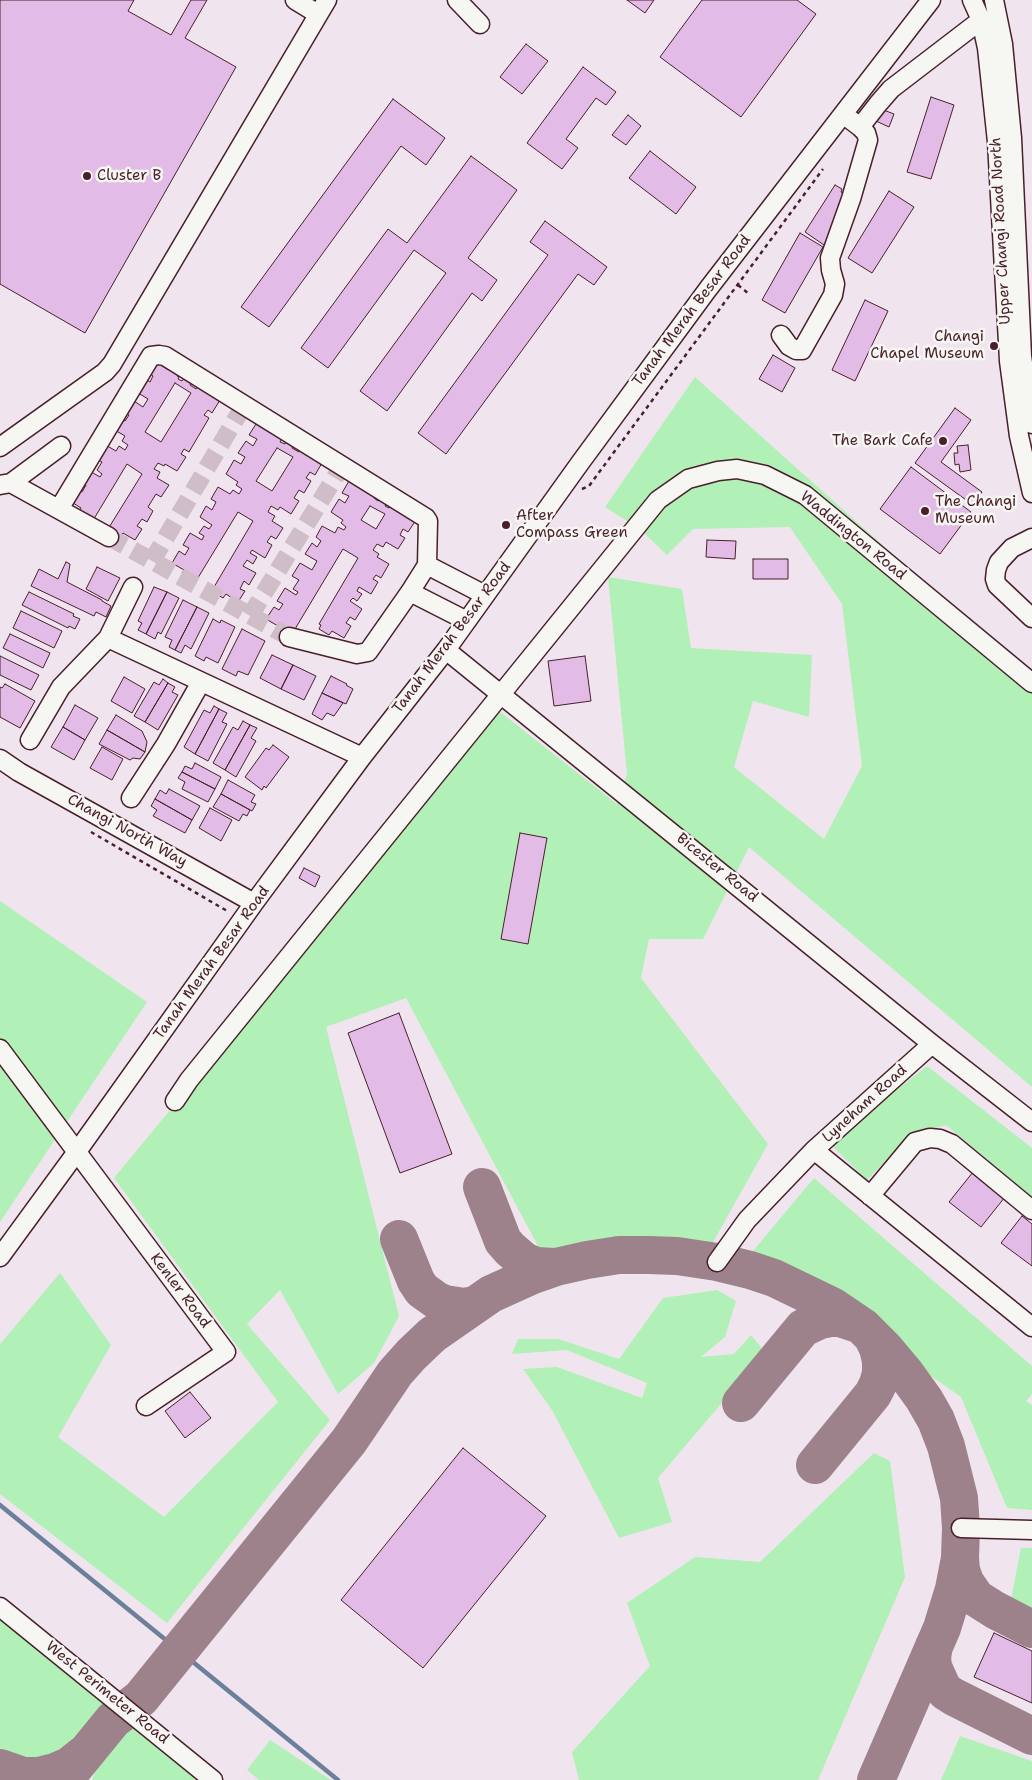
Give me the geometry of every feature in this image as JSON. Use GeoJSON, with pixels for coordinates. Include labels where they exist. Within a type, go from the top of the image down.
{"type":"FeatureCollection","features":[{"type":"Feature","properties":{"kind":"street"},"geometry":{"type":"LineString","coordinates":[[0,447],[105,372],[112,364],[322,7],[295,0]]}},
{"type":"Feature","properties":{"kind":"street"},"geometry":{"type":"LineString","coordinates":[[456,0],[480,24]]}},
{"type":"Feature","properties":{"kind":"street","name":"Tanah Merah Besar Road"},"geometry":{"type":"LineString","coordinates":[[0,1257],[254,903],[362,757],[446,650],[580,462],[724,267],[931,0]]}},
{"type":"Feature","properties":{"kind":"street","name":"Upper Changi Road North"},"geometry":{"type":"LineString","coordinates":[[972,0],[994,9]]}},
{"type":"Feature","properties":{"kind":"street"},"geometry":{"type":"LineString","coordinates":[[860,127],[891,90],[994,9]]}},
{"type":"Feature","properties":{"kind":"street","name":"Upper Changi Road North"},"geometry":{"type":"LineString","coordinates":[[994,9],[1003,44],[1012,138],[1022,356],[1032,424]]}},
{"type":"Feature","properties":{"kind":"street","name":"Upper Changi Road North"},"geometry":{"type":"LineString","coordinates":[[994,9],[987,48],[997,142],[1009,361],[1018,436],[1032,493]]}},
{"type":"Feature","properties":{"kind":"street"},"geometry":{"type":"LineString","coordinates":[[781,336],[789,346],[796,350],[802,350],[833,295],[835,284],[830,258],[851,199],[868,140],[866,133],[843,114]]}},
{"type":"Feature","properties":{"kind":"street"},"geometry":{"type":"LineString","coordinates":[[59,509],[151,356],[166,356],[426,518],[428,526],[426,565],[410,592],[368,652],[357,654],[289,636]]}},
{"type":"Feature","properties":{"kind":"street"},"geometry":{"type":"LineString","coordinates":[[5,484],[61,446]]}},
{"type":"Feature","properties":{"kind":"street","name":"Waddington Road"},"geometry":{"type":"LineString","coordinates":[[175,1101],[189,1080],[658,500],[688,479],[718,471],[737,469],[765,475],[805,495],[1032,683]]}},
{"type":"Feature","properties":{"kind":"street"},"geometry":{"type":"LineString","coordinates":[[5,484],[59,509],[109,537]]}},
{"type":"Feature","properties":{"kind":"street"},"geometry":{"type":"LineString","coordinates":[[1032,538],[1012,548],[999,562],[995,579],[996,586],[1032,618]]}},
{"type":"Feature","properties":{"kind":"street"},"geometry":{"type":"LineString","coordinates":[[426,565],[485,595]]}},
{"type":"Feature","properties":{"kind":"street"},"geometry":{"type":"LineString","coordinates":[[30,740],[61,687],[108,638],[134,587]]}},
{"type":"Feature","properties":{"kind":"street"},"geometry":{"type":"LineString","coordinates":[[410,592],[467,621]]}},
{"type":"Feature","properties":{"kind":"street"},"geometry":{"type":"LineString","coordinates":[[108,638],[362,757]]}},
{"type":"Feature","properties":{"kind":"street","name":"Bicester Road"},"geometry":{"type":"LineString","coordinates":[[446,650],[932,1044]]}},
{"type":"Feature","properties":{"kind":"street"},"geometry":{"type":"LineString","coordinates":[[131,798],[166,744],[201,682]]}},
{"type":"Feature","properties":{"kind":"street","name":"Changi North Way"},"geometry":{"type":"LineString","coordinates":[[0,759],[254,903]]}},
{"type":"Feature","properties":{"kind":"street"},"geometry":{"type":"LineString","coordinates":[[932,1044],[1032,1122]]}},
{"type":"Feature","properties":{"kind":"street","name":"Lyneham Road"},"geometry":{"type":"LineString","coordinates":[[717,1262],[747,1220],[814,1150],[932,1044]]}},
{"type":"Feature","properties":{"kind":"street"},"geometry":{"type":"LineString","coordinates":[[0,1049],[76,1153]]}},
{"type":"Feature","properties":{"kind":"street"},"geometry":{"type":"LineString","coordinates":[[870,1196],[915,1142],[930,1138],[940,1139],[952,1144],[1032,1210]]}},
{"type":"Feature","properties":{"kind":"street"},"geometry":{"type":"LineString","coordinates":[[814,1150],[1032,1328]]}},
{"type":"Feature","properties":{"kind":"street","name":"Kenler Road"},"geometry":{"type":"LineString","coordinates":[[76,1153],[226,1352],[146,1406]]}},
{"type":"Feature","properties":{"kind":"street"},"geometry":{"type":"LineString","coordinates":[[961,1528],[1032,1530]]}},
{"type":"Feature","properties":{"kind":"street","name":"West Perimeter Road"},"geometry":{"type":"LineString","coordinates":[[0,1607],[213,1780]]}},
{"type":"Feature","properties":{"kind":"path"},"geometry":{"type":"LineString","coordinates":[[576,492],[589,486],[827,162]]}},
{"type":"Feature","properties":{"kind":"path"},"geometry":{"type":"LineString","coordinates":[[738,285],[750,294]]}},
{"type":"Feature","properties":{"kind":"green space"},"geometry":{"type":"Polygon","coordinates":[[[695,377],[1032,679],[1032,1087],[749,847],[703,939],[649,939],[641,978],[768,1144],[712,1244],[539,1248],[406,998],[326,1027],[399,1316],[374,1363],[338,1394],[280,1290],[247,1324],[330,1420],[167,1623],[0,1494],[0,1344],[60,1273],[111,1345],[58,1437],[164,1517],[278,1402],[114,1178],[499,711],[617,804],[627,774],[608,577],[682,589],[691,648],[812,655],[809,717],[753,701],[734,767],[824,839],[862,766],[842,604],[790,527],[693,529],[667,555],[641,530],[605,507],[695,377]]]}},
{"type":"Feature","properties":{"kind":"green space"},"geometry":{"type":"Polygon","coordinates":[[[0,901],[147,1002],[0,1222],[0,901]]]}},
{"type":"Feature","properties":{"kind":"green space"},"geometry":{"type":"Polygon","coordinates":[[[927,1066],[1032,1148],[1032,1197],[946,1125],[909,1136],[867,1180],[829,1143],[927,1066]]]}},
{"type":"Feature","properties":{"kind":"green space"},"geometry":{"type":"Polygon","coordinates":[[[814,1178],[1032,1366],[1032,1394],[1026,1401],[1032,1405],[1032,1510],[1007,1508],[961,1397],[753,1251],[814,1178]]]}},
{"type":"Feature","properties":{"kind":"green space"},"geometry":{"type":"Polygon","coordinates":[[[717,1290],[736,1301],[725,1337],[701,1357],[734,1354],[751,1335],[765,1352],[658,1478],[672,1522],[619,1538],[552,1410],[523,1369],[557,1367],[642,1398],[647,1383],[567,1350],[512,1354],[518,1339],[558,1339],[619,1359],[663,1298],[717,1290]]]}},
{"type":"Feature","properties":{"kind":"green space"},"geometry":{"type":"Polygon","coordinates":[[[874,1453],[890,1461],[905,1577],[818,1780],[579,1780],[572,1752],[650,1666],[627,1603],[695,1557],[760,1562],[874,1453]]]}},
{"type":"Feature","properties":{"kind":"green space"},"geometry":{"type":"Polygon","coordinates":[[[1021,1548],[1032,1548],[1032,1609],[1011,1599],[1021,1548]]]}},
{"type":"Feature","properties":{"kind":"green space"},"geometry":{"type":"Polygon","coordinates":[[[0,1620],[108,1704],[80,1738],[47,1758],[32,1760],[15,1757],[0,1750],[0,1620]]]}},
{"type":"Feature","properties":{"kind":"green space"},"geometry":{"type":"Polygon","coordinates":[[[130,1723],[200,1780],[92,1780],[98,1764],[130,1723]]]}},
{"type":"Feature","properties":{"kind":"green space"},"geometry":{"type":"Polygon","coordinates":[[[960,1736],[1032,1761],[1032,1780],[941,1780],[960,1736]]]}},
{"type":"Feature","properties":{"kind":"green space"},"geometry":{"type":"Polygon","coordinates":[[[270,1740],[331,1780],[259,1780],[247,1770],[270,1740]]]}},
{"type":"Feature","properties":{"kind":"building","name":"Cluster B"},"geometry":{"type":"Polygon","coordinates":[[[0,0],[134,0],[128,11],[171,35],[191,0],[207,0],[185,38],[236,67],[85,333],[0,284],[0,0]]]}},
{"type":"Feature","properties":{"kind":"building"},"geometry":{"type":"Polygon","coordinates":[[[627,0],[654,0],[645,13],[627,0]]]}},
{"type":"Feature","properties":{"kind":"building"},"geometry":{"type":"Polygon","coordinates":[[[702,0],[797,0],[816,14],[741,117],[660,57],[702,0]]]}},
{"type":"Feature","properties":{"kind":"building"},"geometry":{"type":"Polygon","coordinates":[[[526,44],[548,61],[522,94],[500,77],[526,44]]]}},
{"type":"Feature","properties":{"kind":"building"},"geometry":{"type":"Polygon","coordinates":[[[583,67],[616,92],[606,105],[596,98],[566,139],[578,148],[562,169],[527,143],[583,67]]]}},
{"type":"Feature","properties":{"kind":"building"},"geometry":{"type":"Polygon","coordinates":[[[931,97],[954,105],[931,179],[907,172],[931,97]]]}},
{"type":"Feature","properties":{"kind":"building"},"geometry":{"type":"Polygon","coordinates":[[[393,99],[445,138],[426,165],[401,146],[269,327],[241,307],[393,99]]]}},
{"type":"Feature","properties":{"kind":"building"},"geometry":{"type":"Polygon","coordinates":[[[881,109],[894,114],[889,127],[876,121],[881,109]]]}},
{"type":"Feature","properties":{"kind":"building"},"geometry":{"type":"Polygon","coordinates":[[[628,115],[641,126],[626,145],[612,135],[628,115]]]}},
{"type":"Feature","properties":{"kind":"building"},"geometry":{"type":"Polygon","coordinates":[[[650,151],[696,187],[676,214],[629,178],[650,151]]]}},
{"type":"Feature","properties":{"kind":"building"},"geometry":{"type":"Polygon","coordinates":[[[471,156],[517,190],[468,258],[497,280],[482,301],[472,293],[387,411],[360,391],[446,273],[414,250],[328,368],[301,348],[388,229],[407,243],[471,156]]]}},
{"type":"Feature","properties":{"kind":"building"},"geometry":{"type":"Polygon","coordinates":[[[835,185],[842,189],[841,192],[849,197],[846,211],[824,245],[805,232],[835,185]]]}},
{"type":"Feature","properties":{"kind":"building"},"geometry":{"type":"Polygon","coordinates":[[[889,191],[914,207],[872,273],[848,258],[889,191]]]}},
{"type":"Feature","properties":{"kind":"building"},"geometry":{"type":"Polygon","coordinates":[[[545,221],[607,267],[594,285],[578,274],[446,454],[418,433],[548,255],[530,242],[545,221]]]}},
{"type":"Feature","properties":{"kind":"building"},"geometry":{"type":"Polygon","coordinates":[[[800,233],[823,247],[785,313],[762,300],[800,233]]]}},
{"type":"Feature","properties":{"kind":"building"},"geometry":{"type":"Polygon","coordinates":[[[865,300],[888,311],[855,381],[832,370],[865,300]]]}},
{"type":"Feature","properties":{"kind":"building"},"geometry":{"type":"Polygon","coordinates":[[[773,355],[795,368],[782,392],[759,379],[773,355]]]}},
{"type":"Feature","properties":{"kind":"building"},"geometry":{"type":"Polygon","coordinates":[[[154,361],[167,369],[170,364],[180,370],[177,376],[179,377],[178,379],[182,381],[185,377],[192,381],[190,385],[196,389],[200,382],[212,389],[209,394],[220,400],[212,413],[208,410],[204,415],[209,418],[189,452],[184,449],[181,454],[186,457],[177,471],[165,464],[164,466],[158,463],[154,469],[160,472],[157,478],[169,485],[161,497],[156,494],[148,507],[153,511],[147,522],[142,519],[137,526],[142,529],[135,540],[123,533],[121,536],[108,529],[142,474],[127,464],[92,522],[78,513],[81,508],[70,501],[77,489],[82,492],[86,485],[81,482],[88,470],[100,477],[102,474],[97,470],[102,462],[95,458],[104,444],[116,451],[119,446],[125,450],[128,445],[122,441],[125,436],[113,429],[120,417],[125,421],[129,415],[123,412],[131,399],[143,407],[148,399],[135,391],[144,378],[150,382],[153,376],[147,372],[154,361]],[[175,383],[145,432],[161,442],[191,393],[175,383]]]}},
{"type":"Feature","properties":{"kind":"building","name":"The Bark Cafe"},"geometry":{"type":"Polygon","coordinates":[[[955,408],[971,420],[941,462],[982,492],[973,505],[915,463],[955,408]]]}},
{"type":"Feature","properties":{"kind":"building"},"geometry":{"type":"Polygon","coordinates":[[[256,424],[269,432],[272,427],[282,433],[279,438],[280,442],[285,444],[287,440],[294,444],[292,448],[299,452],[303,445],[322,463],[315,475],[310,472],[306,478],[311,481],[304,493],[299,490],[294,498],[299,501],[291,514],[280,507],[278,510],[271,506],[268,512],[275,516],[272,521],[283,528],[276,539],[271,536],[267,542],[272,545],[265,558],[252,550],[250,553],[257,557],[253,564],[247,560],[243,566],[256,573],[249,585],[244,581],[240,589],[245,591],[238,602],[226,594],[223,598],[213,592],[216,588],[214,587],[253,521],[238,512],[196,581],[182,573],[184,570],[172,563],[179,551],[185,555],[189,548],[183,545],[190,533],[202,540],[204,536],[199,533],[204,526],[209,529],[212,525],[200,517],[206,506],[212,510],[216,502],[211,499],[218,487],[230,494],[233,490],[239,494],[242,489],[236,485],[238,482],[226,474],[234,460],[241,464],[245,457],[238,453],[246,441],[253,446],[257,439],[249,435],[256,424]],[[277,448],[256,481],[272,491],[293,457],[277,448]]]}},
{"type":"Feature","properties":{"kind":"building"},"geometry":{"type":"Polygon","coordinates":[[[968,445],[971,470],[960,472],[959,464],[955,465],[954,453],[958,453],[957,446],[968,445]]]}},
{"type":"Feature","properties":{"kind":"building","name":"The Changi Museum"},"geometry":{"type":"Polygon","coordinates":[[[911,467],[971,512],[940,554],[880,509],[911,467]]]}},
{"type":"Feature","properties":{"kind":"building"},"geometry":{"type":"Polygon","coordinates":[[[349,481],[375,496],[374,498],[378,501],[381,497],[388,501],[385,506],[389,508],[391,504],[416,520],[408,532],[403,529],[400,535],[405,538],[398,549],[386,542],[383,547],[377,544],[373,550],[379,554],[377,557],[389,564],[381,578],[376,575],[373,579],[378,582],[371,594],[359,587],[357,591],[362,594],[357,601],[353,598],[350,601],[362,609],[355,620],[350,617],[346,623],[351,626],[344,638],[332,631],[329,635],[319,629],[321,625],[319,624],[358,558],[343,549],[292,634],[286,636],[276,630],[278,626],[266,619],[274,607],[279,610],[283,604],[277,601],[285,588],[296,595],[298,592],[293,589],[299,580],[292,576],[300,563],[312,570],[317,561],[305,554],[312,543],[317,547],[321,541],[316,537],[322,526],[335,533],[338,527],[344,530],[346,527],[341,523],[343,520],[331,512],[339,499],[345,503],[349,496],[342,493],[349,481]],[[370,506],[361,520],[376,529],[385,514],[370,506]]]}},
{"type":"Feature","properties":{"kind":"building"},"geometry":{"type":"Polygon","coordinates":[[[707,540],[736,541],[735,559],[706,557],[707,540]]]}},
{"type":"Feature","properties":{"kind":"building"},"geometry":{"type":"Polygon","coordinates":[[[753,559],[788,559],[788,579],[753,579],[753,559]]]}},
{"type":"Feature","properties":{"kind":"building"},"geometry":{"type":"Polygon","coordinates":[[[66,562],[70,564],[67,582],[111,606],[106,617],[96,612],[94,616],[31,586],[39,569],[58,579],[66,562]]]}},
{"type":"Feature","properties":{"kind":"building"},"geometry":{"type":"Polygon","coordinates":[[[97,567],[120,578],[108,601],[86,589],[97,567]]]}},
{"type":"Feature","properties":{"kind":"building"},"geometry":{"type":"Polygon","coordinates":[[[154,587],[167,592],[146,634],[138,630],[142,623],[138,621],[154,587]]]}},
{"type":"Feature","properties":{"kind":"building"},"geometry":{"type":"Polygon","coordinates":[[[29,592],[74,614],[73,616],[80,619],[75,629],[69,626],[68,628],[22,605],[29,592]]]}},
{"type":"Feature","properties":{"kind":"building"},"geometry":{"type":"Polygon","coordinates":[[[167,592],[179,598],[161,634],[158,632],[155,639],[146,634],[167,592]]]}},
{"type":"Feature","properties":{"kind":"building"},"geometry":{"type":"Polygon","coordinates":[[[183,600],[197,607],[175,650],[169,647],[172,640],[165,637],[183,600]]]}},
{"type":"Feature","properties":{"kind":"building"},"geometry":{"type":"Polygon","coordinates":[[[197,607],[209,613],[191,649],[185,645],[181,653],[175,650],[197,607]]]}},
{"type":"Feature","properties":{"kind":"building"},"geometry":{"type":"Polygon","coordinates":[[[21,611],[62,631],[54,648],[13,628],[21,611]]]}},
{"type":"Feature","properties":{"kind":"building"},"geometry":{"type":"Polygon","coordinates":[[[213,619],[220,623],[221,620],[235,627],[218,663],[206,657],[204,661],[195,656],[213,619]]]}},
{"type":"Feature","properties":{"kind":"building"},"geometry":{"type":"Polygon","coordinates":[[[242,629],[265,641],[248,675],[238,671],[236,676],[222,669],[242,629]]]}},
{"type":"Feature","properties":{"kind":"building"},"geometry":{"type":"Polygon","coordinates":[[[10,634],[50,653],[43,668],[3,648],[10,634]]]}},
{"type":"Feature","properties":{"kind":"building"},"geometry":{"type":"Polygon","coordinates":[[[272,655],[293,665],[281,689],[260,678],[272,655]]]}},
{"type":"Feature","properties":{"kind":"building"},"geometry":{"type":"Polygon","coordinates":[[[0,656],[39,675],[31,690],[0,675],[0,656]]]}},
{"type":"Feature","properties":{"kind":"building"},"geometry":{"type":"Polygon","coordinates":[[[585,656],[591,701],[554,706],[548,661],[585,656]]]}},
{"type":"Feature","properties":{"kind":"building"},"geometry":{"type":"Polygon","coordinates":[[[293,665],[316,676],[304,700],[281,689],[293,665]]]}},
{"type":"Feature","properties":{"kind":"building"},"geometry":{"type":"Polygon","coordinates":[[[331,676],[353,689],[346,704],[322,693],[331,676]]]}},
{"type":"Feature","properties":{"kind":"building"},"geometry":{"type":"Polygon","coordinates":[[[124,677],[145,689],[132,713],[111,701],[124,677]]]}},
{"type":"Feature","properties":{"kind":"building"},"geometry":{"type":"Polygon","coordinates":[[[163,679],[168,683],[145,722],[134,716],[154,682],[159,685],[163,679]]]}},
{"type":"Feature","properties":{"kind":"building"},"geometry":{"type":"Polygon","coordinates":[[[168,683],[175,687],[172,692],[178,695],[158,730],[145,722],[168,683]]]}},
{"type":"Feature","properties":{"kind":"building"},"geometry":{"type":"Polygon","coordinates":[[[5,684],[35,701],[20,728],[0,717],[0,687],[2,688],[5,684]]]}},
{"type":"Feature","properties":{"kind":"building"},"geometry":{"type":"Polygon","coordinates":[[[322,693],[343,703],[334,716],[327,713],[322,720],[312,714],[322,693]]]}},
{"type":"Feature","properties":{"kind":"building"},"geometry":{"type":"Polygon","coordinates":[[[75,705],[98,718],[85,740],[63,727],[75,705]]]}},
{"type":"Feature","properties":{"kind":"building"},"geometry":{"type":"Polygon","coordinates":[[[214,706],[219,709],[195,754],[184,747],[204,710],[210,713],[214,706]]]}},
{"type":"Feature","properties":{"kind":"building"},"geometry":{"type":"Polygon","coordinates":[[[219,709],[227,713],[222,722],[227,724],[208,761],[195,754],[219,709]]]}},
{"type":"Feature","properties":{"kind":"building"},"geometry":{"type":"Polygon","coordinates":[[[116,715],[142,731],[147,742],[145,752],[107,730],[116,715]]]}},
{"type":"Feature","properties":{"kind":"building"},"geometry":{"type":"Polygon","coordinates":[[[243,721],[250,725],[225,770],[213,763],[233,727],[238,730],[243,721]]]}},
{"type":"Feature","properties":{"kind":"building"},"geometry":{"type":"Polygon","coordinates":[[[250,725],[257,728],[251,738],[256,741],[236,777],[225,770],[250,725]]]}},
{"type":"Feature","properties":{"kind":"building"},"geometry":{"type":"Polygon","coordinates":[[[63,727],[85,740],[74,760],[51,747],[63,727]]]}},
{"type":"Feature","properties":{"kind":"building"},"geometry":{"type":"Polygon","coordinates":[[[107,730],[145,752],[140,759],[133,758],[130,760],[99,744],[107,730]]]}},
{"type":"Feature","properties":{"kind":"building"},"geometry":{"type":"Polygon","coordinates":[[[273,745],[289,757],[266,788],[264,786],[262,790],[245,777],[266,748],[269,750],[273,745]]]}},
{"type":"Feature","properties":{"kind":"building"},"geometry":{"type":"Polygon","coordinates":[[[102,747],[123,759],[112,780],[90,768],[102,747]]]}},
{"type":"Feature","properties":{"kind":"building"},"geometry":{"type":"Polygon","coordinates":[[[195,763],[221,777],[215,789],[182,772],[185,766],[192,769],[195,763]]]}},
{"type":"Feature","properties":{"kind":"building"},"geometry":{"type":"Polygon","coordinates":[[[182,772],[215,789],[208,802],[182,789],[185,782],[178,778],[182,772]]]}},
{"type":"Feature","properties":{"kind":"building"},"geometry":{"type":"Polygon","coordinates":[[[228,780],[255,795],[251,802],[256,804],[252,811],[221,794],[228,780]]]}},
{"type":"Feature","properties":{"kind":"building"},"geometry":{"type":"Polygon","coordinates":[[[169,789],[200,806],[192,820],[155,799],[160,790],[166,794],[169,789]]]}},
{"type":"Feature","properties":{"kind":"building"},"geometry":{"type":"Polygon","coordinates":[[[221,794],[250,810],[247,816],[243,814],[239,821],[213,807],[221,794]]]}},
{"type":"Feature","properties":{"kind":"building"},"geometry":{"type":"Polygon","coordinates":[[[155,799],[192,820],[185,833],[153,816],[157,810],[151,806],[155,799]]]}},
{"type":"Feature","properties":{"kind":"building"},"geometry":{"type":"Polygon","coordinates":[[[210,808],[232,820],[221,841],[199,828],[210,808]]]}},
{"type":"Feature","properties":{"kind":"building"},"geometry":{"type":"Polygon","coordinates":[[[520,833],[547,838],[528,944],[501,939],[520,833]]]}},
{"type":"Feature","properties":{"kind":"building"},"geometry":{"type":"Polygon","coordinates":[[[304,868],[320,876],[315,887],[299,878],[304,868]]]}},
{"type":"Feature","properties":{"kind":"building"},"geometry":{"type":"Polygon","coordinates":[[[399,1013],[452,1154],[400,1173],[348,1033],[399,1013]]]}},
{"type":"Feature","properties":{"kind":"building"},"geometry":{"type":"Polygon","coordinates":[[[973,1172],[1005,1197],[981,1227],[949,1202],[973,1172]]]}},
{"type":"Feature","properties":{"kind":"building"},"geometry":{"type":"Polygon","coordinates":[[[1022,1216],[1032,1224],[1032,1266],[1001,1243],[1022,1216]]]}},
{"type":"Feature","properties":{"kind":"building"},"geometry":{"type":"Polygon","coordinates":[[[190,1392],[211,1418],[185,1438],[165,1411],[190,1392]]]}},
{"type":"Feature","properties":{"kind":"building"},"geometry":{"type":"Polygon","coordinates":[[[463,1448],[546,1516],[423,1668],[341,1600],[463,1448]]]}},
{"type":"Feature","properties":{"kind":"building"},"geometry":{"type":"Polygon","coordinates":[[[994,1633],[1032,1651],[1032,1703],[974,1677],[994,1633]]]}},
{"type":"Feature","properties":{"kind":"waterway"},"geometry":{"type":"LineString","coordinates":[[0,1505],[338,1780]]}},
{"type":"Feature","properties":{"kind":"taxiway"},"geometry":{"type":"LineString","coordinates":[[482,1187],[503,1241],[510,1249],[524,1261],[536,1266],[556,1267]]}},
{"type":"Feature","properties":{"kind":"taxiway"},"geometry":{"type":"LineString","coordinates":[[399,1239],[416,1281],[422,1290],[445,1304],[464,1307],[475,1305]]}},
{"type":"Feature","properties":{"kind":"taxiway"},"geometry":{"type":"LineString","coordinates":[[64,1780],[113,1720],[141,1698],[349,1441],[395,1373],[432,1335],[491,1294],[533,1275],[556,1267],[619,1255],[677,1256],[717,1262],[774,1278],[832,1306],[863,1327],[885,1349],[924,1399],[936,1420],[946,1446],[959,1498],[960,1558],[954,1589],[942,1628],[876,1780]]}},
{"type":"Feature","properties":{"kind":"taxiway"},"geometry":{"type":"LineString","coordinates":[[741,1403],[803,1328],[820,1320],[830,1318],[840,1318],[858,1324]]}},
{"type":"Feature","properties":{"kind":"taxiway"},"geometry":{"type":"LineString","coordinates":[[815,1465],[873,1394],[878,1384],[881,1373],[881,1361],[878,1348],[872,1336]]}},
{"type":"Feature","properties":{"kind":"taxiway"},"geometry":{"type":"LineString","coordinates":[[960,1558],[965,1582],[976,1598],[1032,1629]]}},
{"type":"Feature","properties":{"kind":"taxiway"},"geometry":{"type":"LineString","coordinates":[[934,1646],[933,1667],[946,1692],[1032,1736]]}},
{"type":"Feature","properties":{"kind":"taxiway"},"geometry":{"type":"LineString","coordinates":[[0,1768],[23,1776],[39,1776],[69,1766],[84,1754]]}},
{"type":"Feature","properties":{"kind":"tunnel"},"geometry":{"type":"LineString","coordinates":[[152,561],[244,405]]}},
{"type":"Feature","properties":{"kind":"tunnel"},"geometry":{"type":"LineString","coordinates":[[250,616],[342,466]]}},
{"type":"Feature","properties":{"kind":"tunnel"},"geometry":{"type":"LineString","coordinates":[[109,537],[289,637]]}},
{"type":"Feature","properties":{"kind":"place","name":"Cluster B"},"geometry":{"type":"Point","coordinates":[87,176]}},
{"type":"Feature","properties":{"kind":"place","name":"Changi Chapel Museum"},"geometry":{"type":"Point","coordinates":[994,346]}},
{"type":"Feature","properties":{"kind":"place","name":"The Bark Cafe"},"geometry":{"type":"Point","coordinates":[943,441]}},
{"type":"Feature","properties":{"kind":"place","name":"The Changi Museum"},"geometry":{"type":"Point","coordinates":[925,511]}},
{"type":"Feature","properties":{"kind":"place","name":"After Compass Green"},"geometry":{"type":"Point","coordinates":[506,525]}}]}
